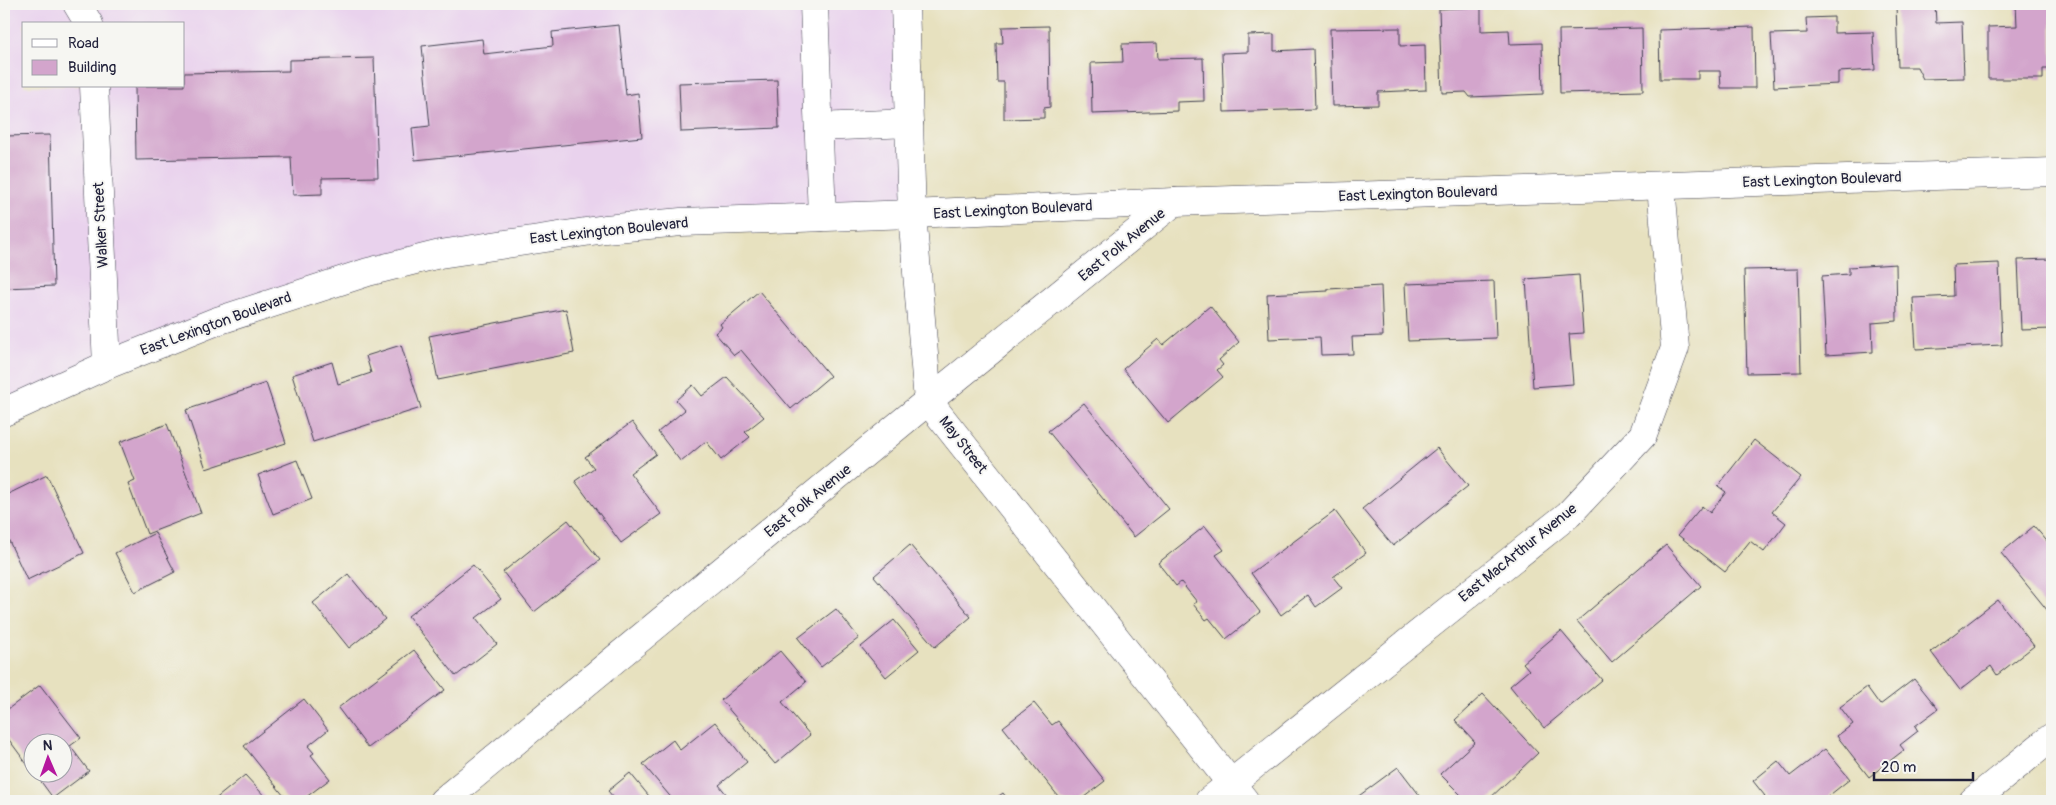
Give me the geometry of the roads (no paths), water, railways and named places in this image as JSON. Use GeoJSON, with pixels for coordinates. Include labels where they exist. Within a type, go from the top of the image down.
{"type":"FeatureCollection","features":[{"type":"Feature","properties":{"kind":"street"},"geometry":{"type":"LineString","coordinates":[[77,4],[88,22]]}},
{"type":"Feature","properties":{"kind":"street"},"geometry":{"type":"LineString","coordinates":[[95,22],[100,4]]}},
{"type":"Feature","properties":{"kind":"street"},"geometry":{"type":"LineString","coordinates":[[814,4],[822,217]]}},
{"type":"Feature","properties":{"kind":"street","name":"May Street"},"geometry":{"type":"LineString","coordinates":[[905,4],[912,214],[928,401],[1238,792]]}},
{"type":"Feature","properties":{"kind":"street","name":"Walker Street"},"geometry":{"type":"LineString","coordinates":[[94,88],[107,365]]}},
{"type":"Feature","properties":{"kind":"street"},"geometry":{"type":"LineString","coordinates":[[819,127],[909,123]]}},
{"type":"Feature","properties":{"kind":"street","name":"East Lexington Boulevard"},"geometry":{"type":"LineString","coordinates":[[4,412],[107,365],[217,321],[290,296],[368,272],[440,254],[522,240],[672,223],[1174,202],[2052,172]]}},
{"type":"Feature","properties":{"kind":"street","name":"East MacArthur Avenue"},"geometry":{"type":"LineString","coordinates":[[1209,801],[1238,792],[1569,514],[1643,434],[1675,348],[1662,186]]}},
{"type":"Feature","properties":{"kind":"street","name":"East Polk Avenue"},"geometry":{"type":"LineString","coordinates":[[443,801],[928,401],[1174,202]]}},
{"type":"Feature","properties":{"kind":"street"},"geometry":{"type":"LineString","coordinates":[[1973,801],[2052,737]]}}]}
